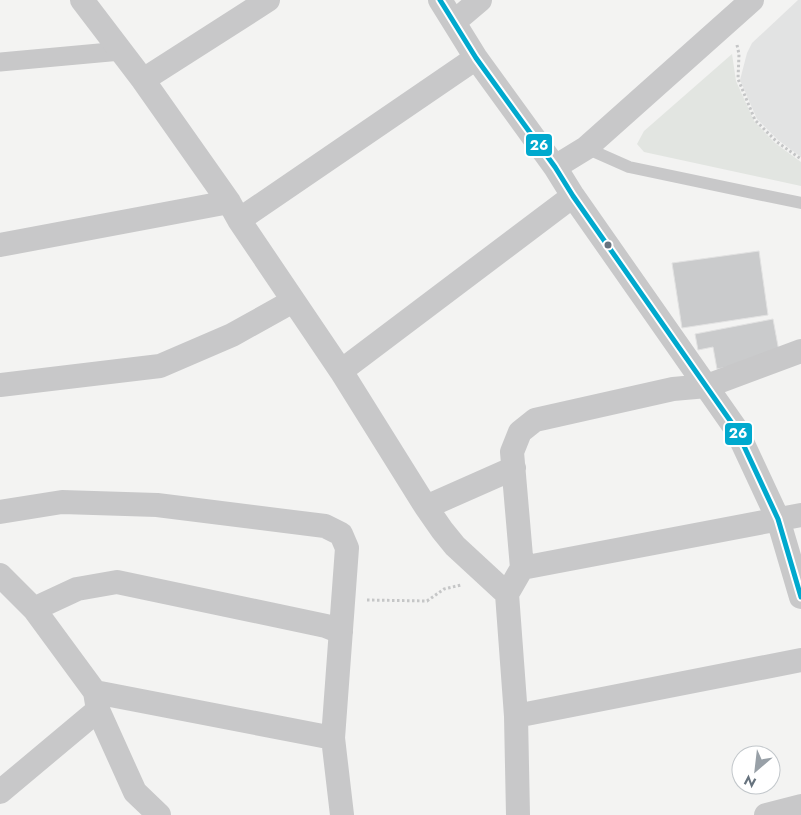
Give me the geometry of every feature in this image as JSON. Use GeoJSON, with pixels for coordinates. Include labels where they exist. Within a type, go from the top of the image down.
{"type":"FeatureCollection","features":[{"type":"Feature","properties":{"kind":"street"},"geometry":{"type":"LineString","coordinates":[[82,0],[143,80],[234,211],[341,371],[442,530],[455,546],[507,594]]}},
{"type":"Feature","properties":{"kind":"street"},"geometry":{"type":"LineString","coordinates":[[143,80],[268,0]]}},
{"type":"Feature","properties":{"kind":"street"},"geometry":{"type":"LineString","coordinates":[[440,0],[476,58],[555,167],[573,196],[736,428],[778,519],[801,597]]}},
{"type":"Feature","properties":{"kind":"street"},"geometry":{"type":"LineString","coordinates":[[454,22],[480,0]]}},
{"type":"Feature","properties":{"kind":"street"},"geometry":{"type":"LineString","coordinates":[[555,167],[586,148],[752,0]]}},
{"type":"Feature","properties":{"kind":"street"},"geometry":{"type":"LineString","coordinates":[[0,62],[121,51]]}},
{"type":"Feature","properties":{"kind":"street"},"geometry":{"type":"LineString","coordinates":[[0,245],[234,211],[476,58]]}},
{"type":"Feature","properties":{"kind":"street"},"geometry":{"type":"LineString","coordinates":[[341,371],[573,196]]}},
{"type":"Feature","properties":{"kind":"street"},"geometry":{"type":"LineString","coordinates":[[0,384],[160,366],[232,335],[294,301]]}},
{"type":"Feature","properties":{"kind":"street"},"geometry":{"type":"LineString","coordinates":[[518,815],[516,716],[507,594],[522,568],[512,452],[520,432],[535,420],[673,389],[707,386],[801,351]]}},
{"type":"Feature","properties":{"kind":"street"},"geometry":{"type":"LineString","coordinates":[[426,507],[514,468]]}},
{"type":"Feature","properties":{"kind":"street"},"geometry":{"type":"LineString","coordinates":[[0,512],[62,502],[157,505],[326,526],[341,534],[347,548],[333,738],[342,815]]}},
{"type":"Feature","properties":{"kind":"street"},"geometry":{"type":"LineString","coordinates":[[522,568],[801,515]]}},
{"type":"Feature","properties":{"kind":"street"},"geometry":{"type":"LineString","coordinates":[[0,575],[34,609],[96,701],[135,792],[159,815]]}},
{"type":"Feature","properties":{"kind":"street"},"geometry":{"type":"LineString","coordinates":[[34,609],[77,589],[117,582],[326,626],[342,632]]}},
{"type":"Feature","properties":{"kind":"street"},"geometry":{"type":"LineString","coordinates":[[516,716],[801,660]]}},
{"type":"Feature","properties":{"kind":"street"},"geometry":{"type":"LineString","coordinates":[[96,701],[333,738]]}},
{"type":"Feature","properties":{"kind":"street"},"geometry":{"type":"LineString","coordinates":[[0,792],[96,701]]}},
{"type":"Feature","properties":{"kind":"street"},"geometry":{"type":"LineString","coordinates":[[766,815],[801,806]]}},
{"type":"Feature","properties":{"kind":"lane"},"geometry":{"type":"LineString","coordinates":[[586,148],[629,167],[801,203]]}},
{"type":"Feature","properties":{"kind":"path"},"geometry":{"type":"LineString","coordinates":[[737,42],[739,54],[738,79],[755,120],[777,142],[801,159]]}},
{"type":"Feature","properties":{"kind":"path"},"geometry":{"type":"LineString","coordinates":[[344,600],[427,601],[444,589],[462,585],[465,570],[455,546]]}},
{"type":"Feature","properties":{"kind":"shaded area"},"geometry":{"type":"Polygon","coordinates":[[[798,0],[801,0],[801,157],[778,140],[757,119],[740,80],[747,53],[752,43],[798,0]]]}},
{"type":"Feature","properties":{"kind":"shaded area"},"geometry":{"type":"Polygon","coordinates":[[[732,54],[736,81],[754,121],[775,143],[801,162],[801,186],[644,152],[637,144],[644,131],[732,54]]]}},
{"type":"Feature","properties":{"kind":"building"},"geometry":{"type":"Polygon","coordinates":[[[759,251],[768,315],[682,328],[672,263],[759,251]]]}},
{"type":"Feature","properties":{"kind":"building"},"geometry":{"type":"Polygon","coordinates":[[[773,319],[780,357],[717,369],[713,347],[698,350],[695,334],[773,319]]]}},
{"type":"Feature","properties":{"kind":"transit line","name":"26"},"geometry":{"type":"LineString","coordinates":[[440,0],[476,58],[555,167],[573,196],[736,429],[778,519],[801,597]]}}]}
